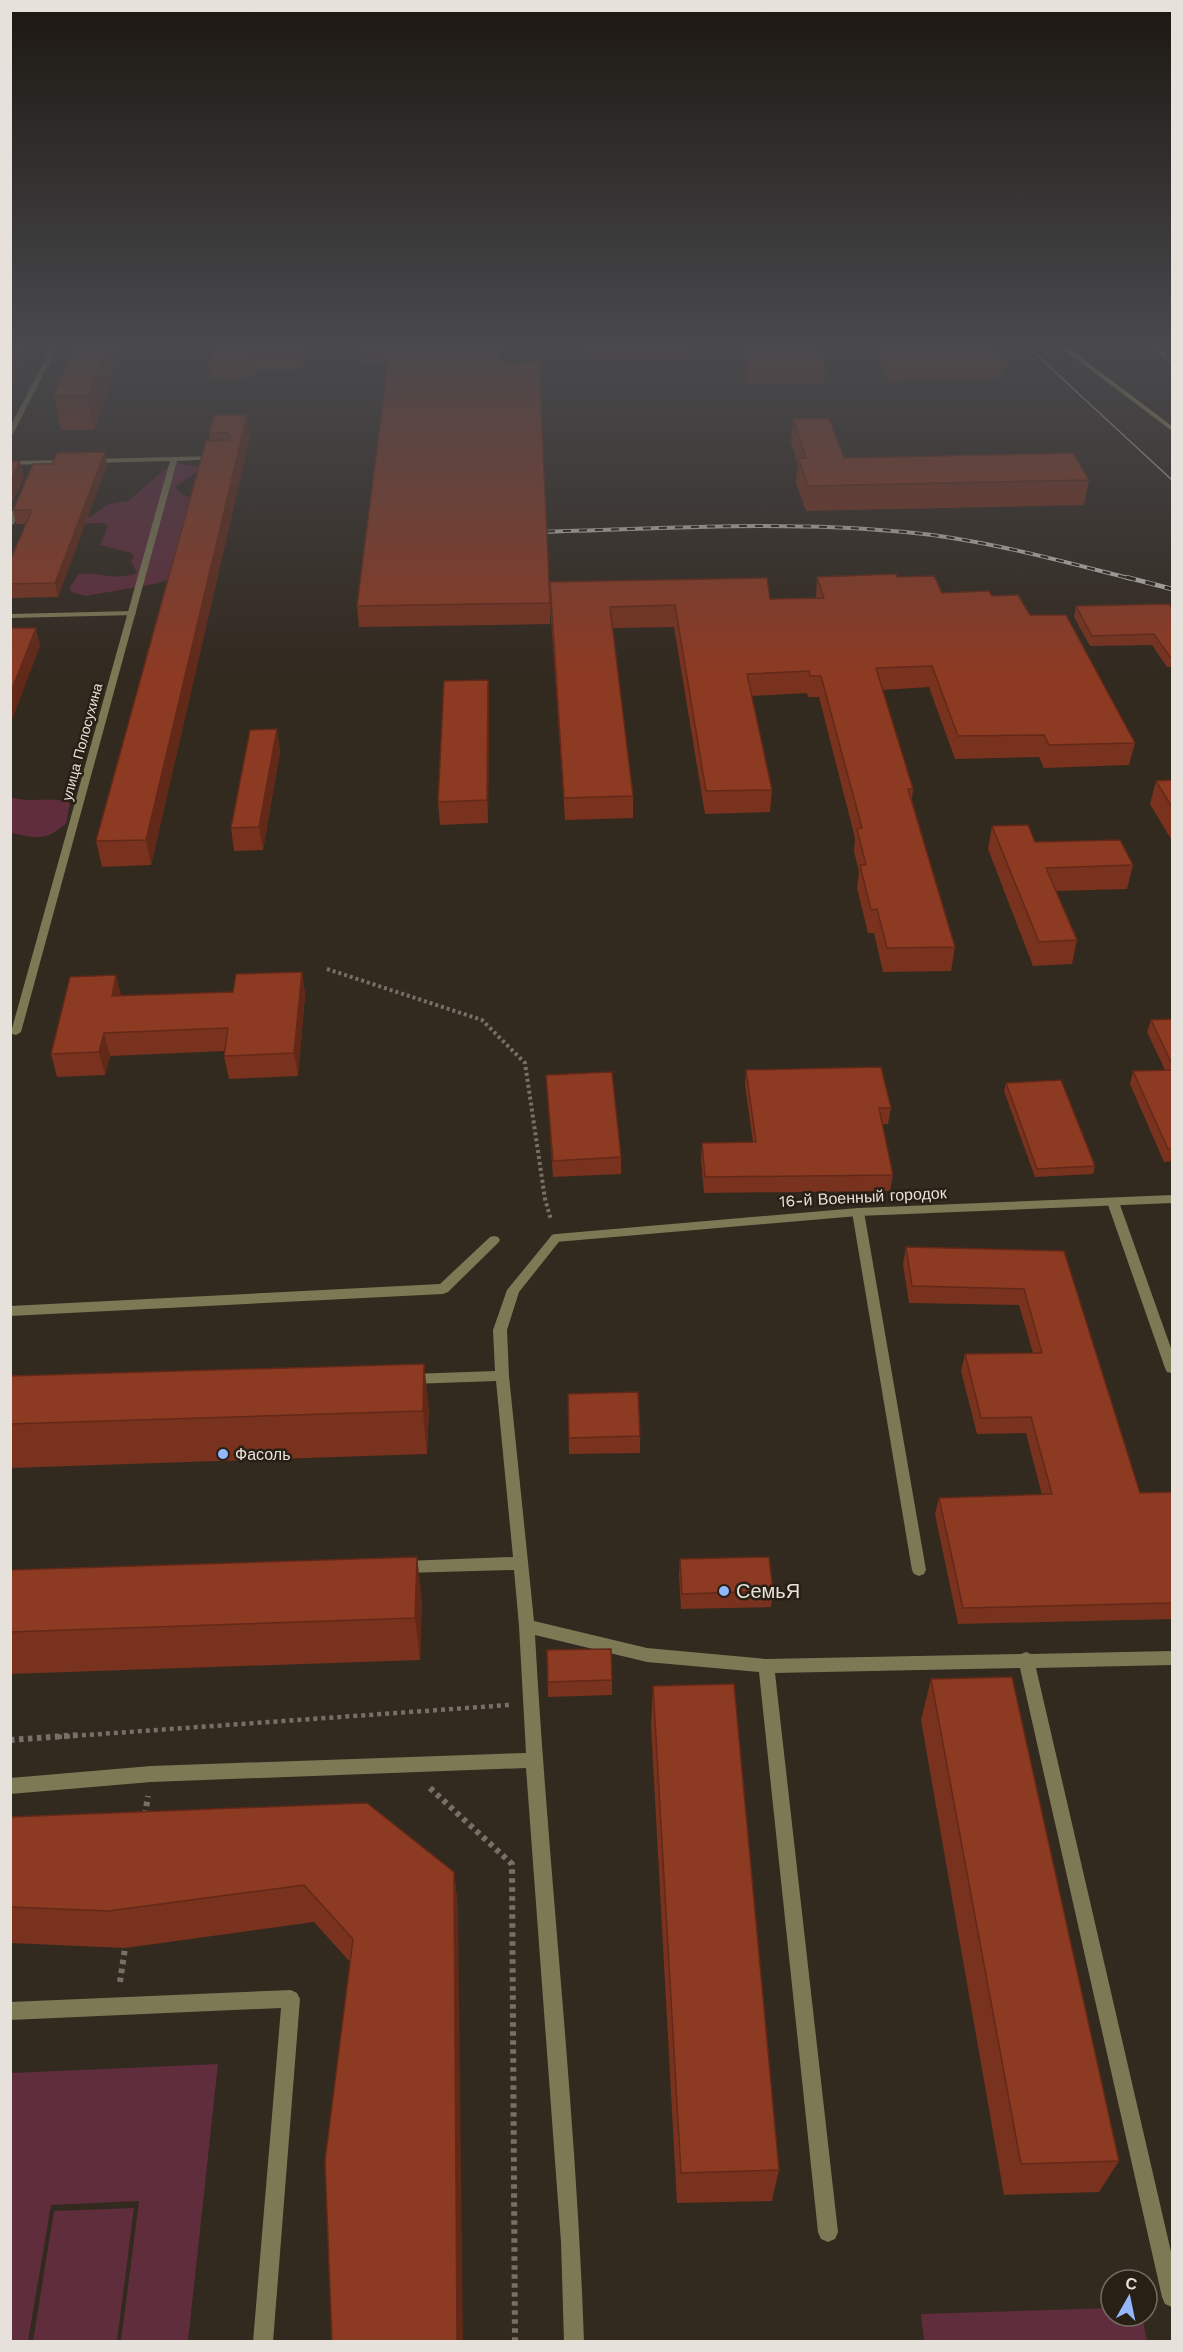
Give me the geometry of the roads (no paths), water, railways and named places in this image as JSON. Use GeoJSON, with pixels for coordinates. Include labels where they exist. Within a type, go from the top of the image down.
{"type":"FeatureCollection","features":[{"type":"Feature","properties":{"kind":"street"},"geometry":{"type":"LineString","coordinates":[[10,463],[229,458]]}},
{"type":"Feature","properties":{"kind":"street","name":"улица Полосухина"},"geometry":{"type":"LineString","coordinates":[[16,1032],[174,459]]}},
{"type":"Feature","properties":{"kind":"street"},"geometry":{"type":"LineString","coordinates":[[32,472],[37,462]]}},
{"type":"Feature","properties":{"kind":"street"},"geometry":{"type":"LineString","coordinates":[[10,524],[24,493]]}},
{"type":"Feature","properties":{"kind":"street"},"geometry":{"type":"LineString","coordinates":[[10,616],[132,613]]}},
{"type":"Feature","properties":{"kind":"street","name":"16-й Военный городок"},"geometry":{"type":"LineString","coordinates":[[502,1376],[500,1330],[513,1290],[556,1238],[858,1212],[1173,1199]]}},
{"type":"Feature","properties":{"kind":"street"},"geometry":{"type":"LineString","coordinates":[[1113,1202],[1173,1368]]}},
{"type":"Feature","properties":{"kind":"street"},"geometry":{"type":"LineString","coordinates":[[858,1212],[919,1570]]}},
{"type":"Feature","properties":{"kind":"street"},"geometry":{"type":"LineString","coordinates":[[10,1311],[443,1289],[494,1240]]}},
{"type":"Feature","properties":{"kind":"street"},"geometry":{"type":"LineString","coordinates":[[397,1379],[502,1376],[527,1626],[534,1760],[571,2242],[574,2342]]}},
{"type":"Feature","properties":{"kind":"street"},"geometry":{"type":"LineString","coordinates":[[390,1568],[521,1563]]}},
{"type":"Feature","properties":{"kind":"street"},"geometry":{"type":"LineString","coordinates":[[527,1626],[648,1655],[766,1666],[1026,1659],[1173,1658]]}},
{"type":"Feature","properties":{"kind":"street"},"geometry":{"type":"LineString","coordinates":[[1026,1659],[1173,2297]]}},
{"type":"Feature","properties":{"kind":"street"},"geometry":{"type":"LineString","coordinates":[[766,1666],[828,2232]]}},
{"type":"Feature","properties":{"kind":"street"},"geometry":{"type":"LineString","coordinates":[[10,1786],[151,1774],[534,1760]]}},
{"type":"Feature","properties":{"kind":"street"},"geometry":{"type":"LineString","coordinates":[[10,2011],[291,1999],[263,2342]]}},
{"type":"Feature","properties":{"kind":"tram line"},"geometry":{"type":"LineString","coordinates":[[1146,456],[1172,480]]}},
{"type":"Feature","properties":{"kind":"railway"},"geometry":{"type":"LineString","coordinates":[[531,532],[765,526],[858,528],[934,535],[991,545],[1132,579]]}},
{"type":"Feature","properties":{"kind":"railway"},"geometry":{"type":"LineString","coordinates":[[1126,577],[1172,589]]}},
{"type":"Feature","properties":{"kind":"place","name":"Фасоль"},"geometry":{"type":"Point","coordinates":[223,1454]}},
{"type":"Feature","properties":{"kind":"place","name":"СемьЯ"},"geometry":{"type":"Point","coordinates":[724,1591]}}]}
